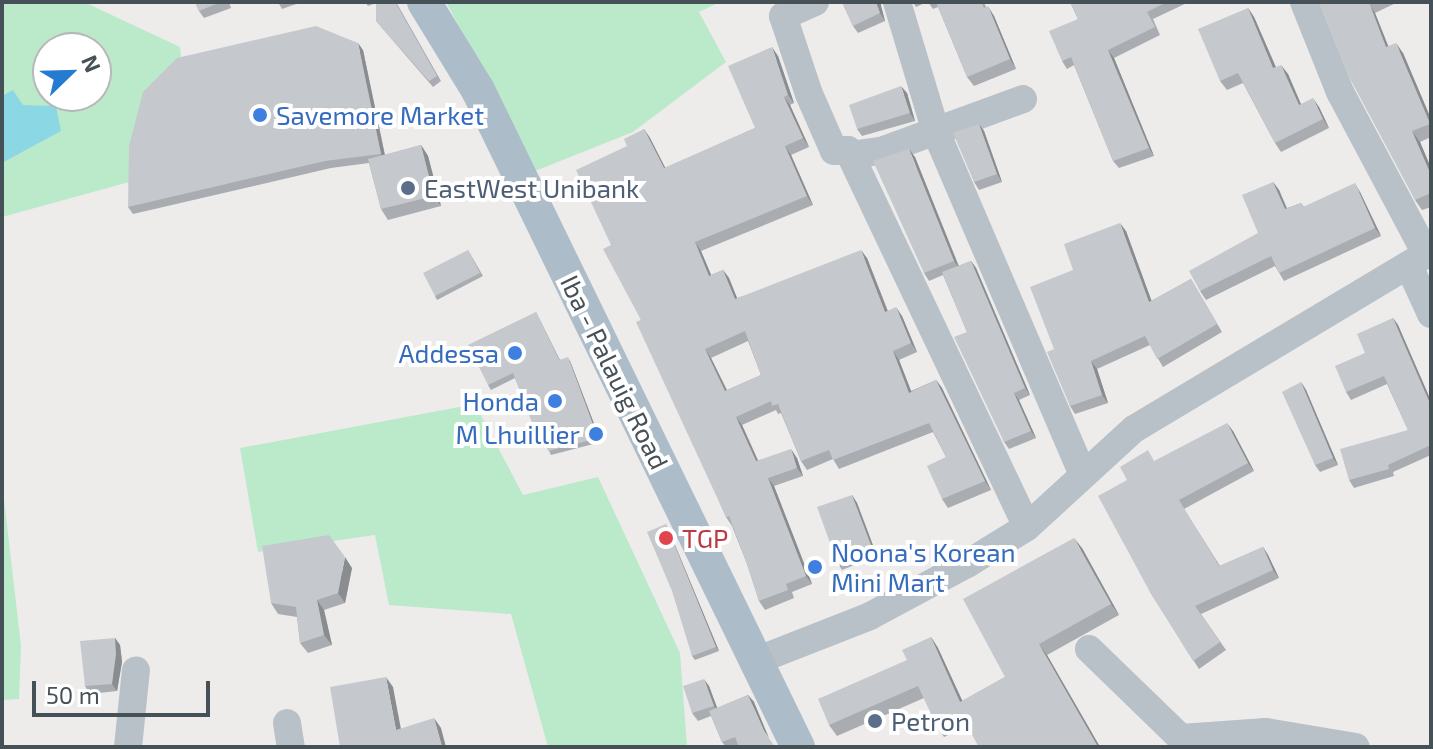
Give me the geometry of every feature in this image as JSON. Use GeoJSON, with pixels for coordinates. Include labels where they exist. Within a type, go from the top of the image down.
{"type":"FeatureCollection","features":[{"type":"Feature","properties":{"kind":"main road","name":"Iba - Palauig Road"},"geometry":{"type":"LineString","coordinates":[[424,2],[478,90],[798,747]]}},
{"type":"Feature","properties":{"kind":"street"},"geometry":{"type":"LineString","coordinates":[[815,2],[783,16],[834,151],[848,150],[1027,527]]}},
{"type":"Feature","properties":{"kind":"street"},"geometry":{"type":"LineString","coordinates":[[897,2],[936,132],[1083,475]]}},
{"type":"Feature","properties":{"kind":"street"},"geometry":{"type":"LineString","coordinates":[[1304,2],[1340,92],[1422,257],[1431,314]]}},
{"type":"Feature","properties":{"kind":"street"},"geometry":{"type":"LineString","coordinates":[[850,155],[884,150],[1023,99]]}},
{"type":"Feature","properties":{"kind":"street"},"geometry":{"type":"LineString","coordinates":[[758,660],[870,616],[967,564],[1027,527],[1134,429],[1422,257]]}},
{"type":"Feature","properties":{"kind":"street"},"geometry":{"type":"LineString","coordinates":[[1089,649],[1181,738],[1266,732],[1356,747]]}},
{"type":"Feature","properties":{"kind":"street"},"geometry":{"type":"LineString","coordinates":[[128,747],[136,670]]}},
{"type":"Feature","properties":{"kind":"green space"},"geometry":{"type":"Polygon","coordinates":[[[2,2],[84,2],[180,47],[182,66],[133,181],[2,217],[2,2]]]}},
{"type":"Feature","properties":{"kind":"green space"},"geometry":{"type":"Polygon","coordinates":[[[446,2],[720,2],[699,12],[726,62],[633,132],[535,171],[446,2]]]}},
{"type":"Feature","properties":{"kind":"green space"},"geometry":{"type":"Polygon","coordinates":[[[475,404],[523,495],[598,477],[680,653],[687,747],[548,747],[511,614],[389,605],[375,535],[258,552],[240,448],[475,404]]]}},
{"type":"Feature","properties":{"kind":"green space"},"geometry":{"type":"Polygon","coordinates":[[[2,482],[21,646],[19,699],[2,700],[2,482]]]}},
{"type":"Feature","properties":{"kind":"water"},"geometry":{"type":"Polygon","coordinates":[[[13,90],[23,105],[32,105],[32,112],[57,112],[61,131],[2,163],[2,96],[13,90]]]}},
{"type":"Feature","properties":{"kind":"building"},"geometry":{"type":"Polygon","coordinates":[[[195,2],[221,2],[199,11],[195,2]]]}},
{"type":"Feature","properties":{"kind":"building"},"geometry":{"type":"Polygon","coordinates":[[[376,2],[395,2],[437,76],[429,81],[376,21],[376,2]]]}},
{"type":"Feature","properties":{"kind":"building"},"geometry":{"type":"Polygon","coordinates":[[[842,2],[876,2],[880,13],[853,26],[842,2]]]}},
{"type":"Feature","properties":{"kind":"building"},"geometry":{"type":"Polygon","coordinates":[[[936,2],[981,2],[984,8],[988,6],[1010,59],[967,77],[936,2]]]}},
{"type":"Feature","properties":{"kind":"building"},"geometry":{"type":"Polygon","coordinates":[[[1070,2],[1167,2],[1147,12],[1155,27],[1108,50],[1149,148],[1113,161],[1071,57],[1062,61],[1049,31],[1078,19],[1070,2]]]}},
{"type":"Feature","properties":{"kind":"building"},"geometry":{"type":"Polygon","coordinates":[[[1319,2],[1369,2],[1386,47],[1396,43],[1430,124],[1412,131],[1431,175],[1431,193],[1415,200],[1348,75],[1319,2]]]}},
{"type":"Feature","properties":{"kind":"building"},"geometry":{"type":"Polygon","coordinates":[[[1248,8],[1273,68],[1281,65],[1299,105],[1313,98],[1323,119],[1275,143],[1238,73],[1220,81],[1198,29],[1248,8]]]}},
{"type":"Feature","properties":{"kind":"building","name":"Savemore Market"},"geometry":{"type":"Polygon","coordinates":[[[316,26],[358,43],[381,154],[325,161],[128,207],[129,146],[143,92],[177,58],[316,26]]]}},
{"type":"Feature","properties":{"kind":"building"},"geometry":{"type":"Polygon","coordinates":[[[772,47],[788,95],[784,97],[803,138],[785,146],[807,196],[695,242],[709,276],[723,270],[735,299],[861,250],[885,312],[896,307],[911,343],[893,351],[909,393],[936,380],[985,481],[942,499],[927,466],[946,457],[929,423],[833,460],[829,450],[801,461],[778,404],[772,406],[771,401],[736,417],[756,461],[791,449],[797,468],[768,478],[806,576],[786,584],[788,590],[759,601],[729,516],[726,517],[636,322],[641,320],[603,249],[611,245],[576,170],[627,146],[624,139],[644,129],[664,168],[755,128],[728,66],[772,47]],[[745,331],[705,349],[725,391],[761,375],[745,331]]]}},
{"type":"Feature","properties":{"kind":"building"},"geometry":{"type":"Polygon","coordinates":[[[901,86],[910,113],[857,129],[849,105],[901,86]]]}},
{"type":"Feature","properties":{"kind":"building"},"geometry":{"type":"Polygon","coordinates":[[[979,124],[997,174],[974,182],[953,133],[979,124]]]}},
{"type":"Feature","properties":{"kind":"building","name":"EastWest Unibank"},"geometry":{"type":"Polygon","coordinates":[[[421,145],[434,196],[381,209],[368,159],[421,145]]]}},
{"type":"Feature","properties":{"kind":"building"},"geometry":{"type":"Polygon","coordinates":[[[909,149],[954,261],[924,273],[873,161],[909,149]]]}},
{"type":"Feature","properties":{"kind":"building"},"geometry":{"type":"Polygon","coordinates":[[[1273,182],[1285,209],[1301,203],[1303,207],[1355,183],[1375,228],[1279,273],[1271,256],[1200,291],[1189,271],[1258,233],[1242,195],[1273,182]]]}},
{"type":"Feature","properties":{"kind":"building"},"geometry":{"type":"Polygon","coordinates":[[[1120,223],[1149,302],[1191,279],[1217,324],[1157,359],[1145,336],[1091,361],[1102,395],[1070,406],[1047,352],[1054,349],[1030,287],[1073,270],[1064,244],[1120,223]]]}},
{"type":"Feature","properties":{"kind":"building"},"geometry":{"type":"Polygon","coordinates":[[[468,250],[480,273],[435,296],[423,273],[468,250]]]}},
{"type":"Feature","properties":{"kind":"building"},"geometry":{"type":"Polygon","coordinates":[[[971,261],[1025,388],[1014,393],[1031,431],[1004,442],[954,337],[967,332],[942,272],[971,261]]]}},
{"type":"Feature","properties":{"kind":"building"},"geometry":{"type":"Polygon","coordinates":[[[536,312],[559,360],[568,357],[598,438],[548,451],[542,435],[538,437],[513,373],[488,385],[468,345],[536,312]]]}},
{"type":"Feature","properties":{"kind":"building"},"geometry":{"type":"Polygon","coordinates":[[[1393,318],[1431,406],[1431,445],[1388,465],[1389,469],[1349,480],[1340,449],[1408,430],[1384,376],[1346,392],[1335,366],[1365,353],[1357,334],[1393,318]]]}},
{"type":"Feature","properties":{"kind":"building"},"geometry":{"type":"Polygon","coordinates":[[[1301,382],[1333,458],[1315,465],[1282,392],[1301,382]]]}},
{"type":"Feature","properties":{"kind":"building"},"geometry":{"type":"Polygon","coordinates":[[[1227,423],[1248,463],[1179,500],[1219,566],[1263,547],[1273,570],[1195,606],[1220,642],[1193,661],[1150,592],[1098,496],[1127,480],[1120,467],[1148,450],[1154,461],[1227,423]]]}},
{"type":"Feature","properties":{"kind":"building"},"geometry":{"type":"Polygon","coordinates":[[[852,495],[872,548],[837,562],[817,507],[852,495]]]}},
{"type":"Feature","properties":{"kind":"building"},"geometry":{"type":"Polygon","coordinates":[[[666,524],[716,647],[692,656],[672,591],[647,532],[666,524]]]}},
{"type":"Feature","properties":{"kind":"building"},"geometry":{"type":"Polygon","coordinates":[[[329,535],[345,557],[338,593],[317,600],[324,635],[300,643],[296,607],[271,603],[262,546],[329,535]]]}},
{"type":"Feature","properties":{"kind":"building"},"geometry":{"type":"Polygon","coordinates":[[[1074,538],[1111,604],[1039,644],[1098,747],[979,747],[961,715],[937,726],[918,686],[829,725],[818,699],[907,660],[902,650],[931,637],[960,702],[1005,677],[963,599],[1074,538]]]}},
{"type":"Feature","properties":{"kind":"building"},"geometry":{"type":"Polygon","coordinates":[[[115,638],[112,684],[85,686],[80,641],[115,638]]]}},
{"type":"Feature","properties":{"kind":"building"},"geometry":{"type":"Polygon","coordinates":[[[386,677],[396,730],[434,718],[442,747],[340,747],[330,687],[386,677]]]}},
{"type":"Feature","properties":{"kind":"building"},"geometry":{"type":"Polygon","coordinates":[[[704,679],[714,706],[692,713],[683,686],[704,679]]]}},
{"type":"Feature","properties":{"kind":"building"},"geometry":{"type":"Polygon","coordinates":[[[748,695],[775,747],[739,747],[735,737],[722,742],[709,711],[748,695]]]}},
{"type":"Feature","properties":{"kind":"place","name":"Savemore Market"},"geometry":{"type":"Point","coordinates":[260,115]}},
{"type":"Feature","properties":{"kind":"place","name":"EastWest Unibank"},"geometry":{"type":"Point","coordinates":[408,188]}},
{"type":"Feature","properties":{"kind":"place","name":"Addessa"},"geometry":{"type":"Point","coordinates":[515,353]}},
{"type":"Feature","properties":{"kind":"place","name":"Honda"},"geometry":{"type":"Point","coordinates":[555,401]}},
{"type":"Feature","properties":{"kind":"place","name":"M Lhuillier"},"geometry":{"type":"Point","coordinates":[596,434]}},
{"type":"Feature","properties":{"kind":"place","name":"TGP"},"geometry":{"type":"Point","coordinates":[666,538]}},
{"type":"Feature","properties":{"kind":"place","name":"Noona's Korean Mini Mart"},"geometry":{"type":"Point","coordinates":[815,567]}},
{"type":"Feature","properties":{"kind":"place","name":"Petron"},"geometry":{"type":"Point","coordinates":[875,721]}}]}
